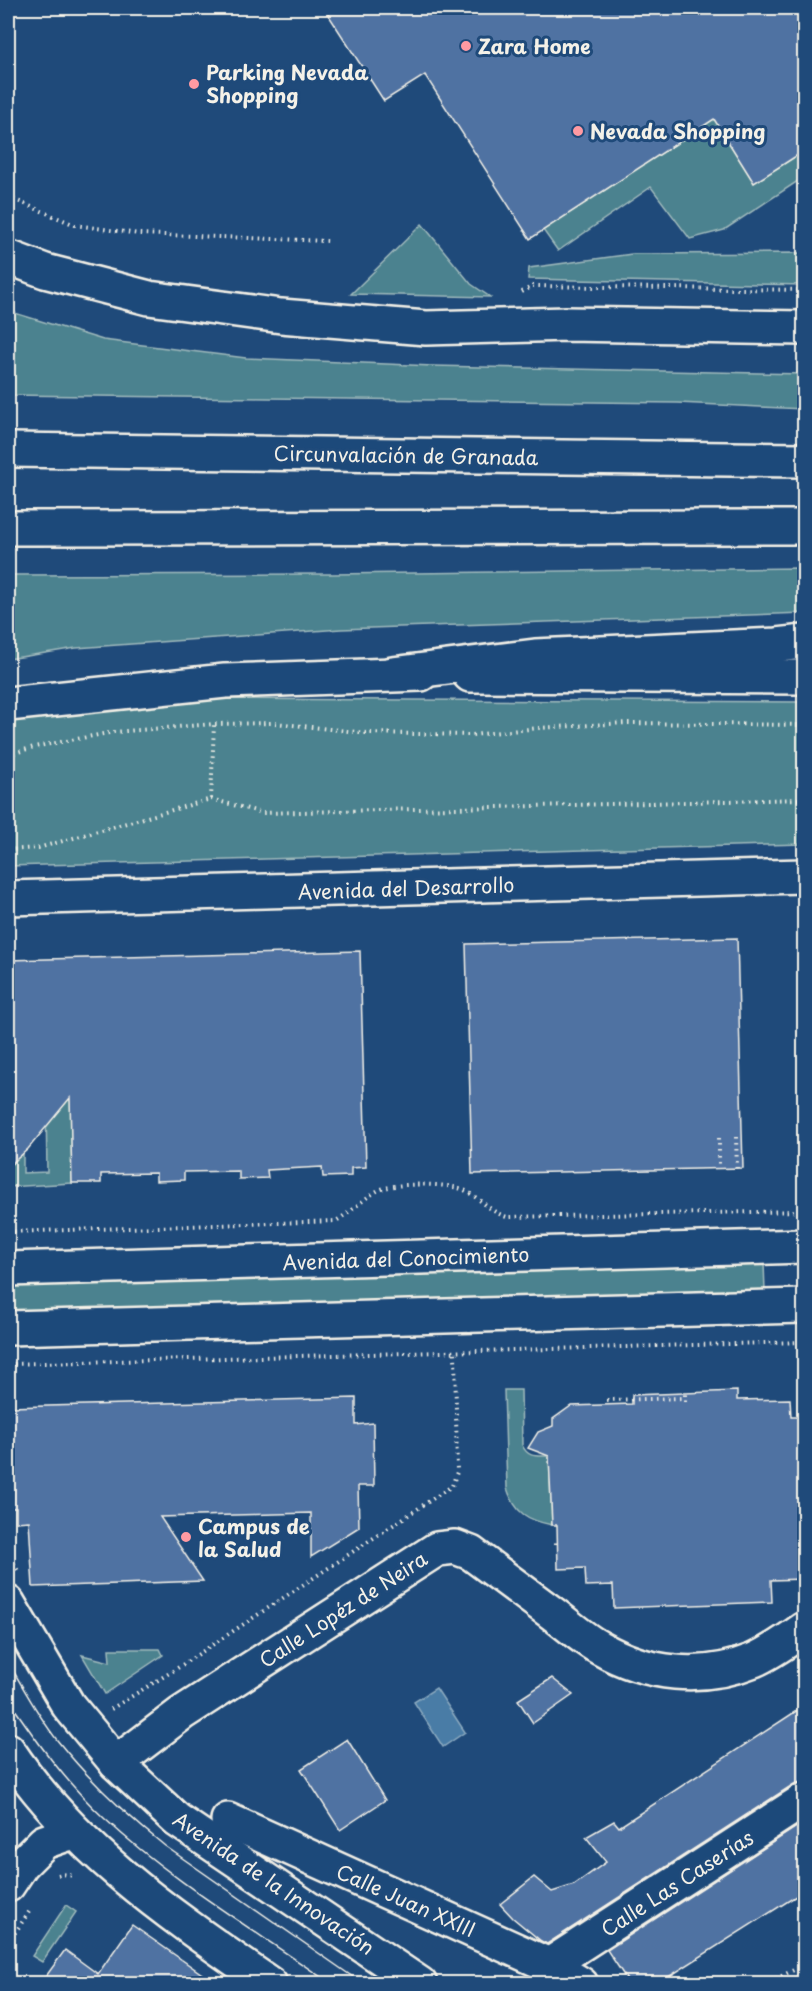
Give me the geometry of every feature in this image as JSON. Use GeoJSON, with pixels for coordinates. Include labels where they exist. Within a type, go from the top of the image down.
{"type":"FeatureCollection","features":[{"type":"Feature","properties":{"kind":"main road"},"geometry":{"type":"LineString","coordinates":[[8,257],[45,271],[149,297],[280,316],[426,328],[567,324],[804,328]]}},
{"type":"Feature","properties":{"kind":"main road","name":"Circunvalación de Granada"},"geometry":{"type":"LineString","coordinates":[[8,450],[804,460]]}},
{"type":"Feature","properties":{"kind":"main road"},"geometry":{"type":"LineString","coordinates":[[8,528],[804,527]]}},
{"type":"Feature","properties":{"kind":"main road"},"geometry":{"type":"LineString","coordinates":[[392,674],[535,656],[765,646],[804,642]]}},
{"type":"Feature","properties":{"kind":"main road"},"geometry":{"type":"LineString","coordinates":[[8,704],[225,681],[392,674],[804,677]]}},
{"type":"Feature","properties":{"kind":"main road","name":"Avenida del Desarrollo"},"geometry":{"type":"LineString","coordinates":[[8,898],[804,876]]}},
{"type":"Feature","properties":{"kind":"main road","name":"Avenida del Conocimiento"},"geometry":{"type":"LineString","coordinates":[[8,1269],[804,1246]]}},
{"type":"Feature","properties":{"kind":"main road"},"geometry":{"type":"LineString","coordinates":[[8,1328],[804,1306]]}},
{"type":"Feature","properties":{"kind":"main road","name":"Calle Lopéz de Neira"},"geometry":{"type":"LineString","coordinates":[[116,1763],[182,1713],[437,1549],[455,1547],[471,1552],[598,1647],[628,1662],[651,1670],[673,1673],[694,1672],[733,1666],[754,1660],[777,1648],[804,1629]]}},
{"type":"Feature","properties":{"kind":"main road","name":"Avenida de la Innovación"},"geometry":{"type":"LineString","coordinates":[[15,1591],[68,1704],[116,1763],[177,1820],[420,1983]]}},
{"type":"Feature","properties":{"kind":"main road"},"geometry":{"type":"LineString","coordinates":[[8,1750],[24,1774],[73,1832],[139,1889],[270,1983]]}},
{"type":"Feature","properties":{"kind":"main road","name":"Calle Las Caserías"},"geometry":{"type":"LineString","coordinates":[[549,1965],[804,1800]]}},
{"type":"Feature","properties":{"kind":"main road","name":"Calle Juan XXIII"},"geometry":{"type":"LineString","coordinates":[[228,1820],[549,1965],[581,1983]]}},
{"type":"Feature","properties":{"kind":"main road"},"geometry":{"type":"LineString","coordinates":[[8,1885],[22,1864],[44,1842],[73,1832]]}},
{"type":"Feature","properties":{"kind":"path"},"geometry":{"type":"LineString","coordinates":[[8,197],[75,225],[139,234],[329,241]]}},
{"type":"Feature","properties":{"kind":"path"},"geometry":{"type":"LineString","coordinates":[[533,286],[804,290]]}},
{"type":"Feature","properties":{"kind":"path"},"geometry":{"type":"LineString","coordinates":[[8,755],[34,747],[114,732],[214,724],[275,723],[366,733],[472,735],[626,723],[804,725]]}},
{"type":"Feature","properties":{"kind":"path"},"geometry":{"type":"LineString","coordinates":[[212,799],[214,724]]}},
{"type":"Feature","properties":{"kind":"path"},"geometry":{"type":"LineString","coordinates":[[8,850],[38,848],[212,799],[263,813],[804,799]]}},
{"type":"Feature","properties":{"kind":"path"},"geometry":{"type":"LineString","coordinates":[[736,1137],[737,1168]]}},
{"type":"Feature","properties":{"kind":"path"},"geometry":{"type":"LineString","coordinates":[[718,1138],[719,1168]]}},
{"type":"Feature","properties":{"kind":"path"},"geometry":{"type":"LineString","coordinates":[[8,1232],[336,1221],[379,1189],[420,1184],[445,1185],[464,1190],[496,1214],[507,1217],[804,1211]]}},
{"type":"Feature","properties":{"kind":"path"},"geometry":{"type":"LineString","coordinates":[[8,1364],[804,1342]]}},
{"type":"Feature","properties":{"kind":"path"},"geometry":{"type":"LineString","coordinates":[[106,1712],[176,1669],[452,1486],[457,1472],[455,1351]]}},
{"type":"Feature","properties":{"kind":"path"},"geometry":{"type":"LineString","coordinates":[[607,1400],[685,1398]]}},
{"type":"Feature","properties":{"kind":"path"},"geometry":{"type":"LineString","coordinates":[[8,1553],[15,1591]]}},
{"type":"Feature","properties":{"kind":"path"},"geometry":{"type":"LineString","coordinates":[[8,1801],[8,1827]]}},
{"type":"Feature","properties":{"kind":"path"},"geometry":{"type":"LineString","coordinates":[[55,1877],[62,1874],[71,1875],[80,1881]]}},
{"type":"Feature","properties":{"kind":"path"},"geometry":{"type":"LineString","coordinates":[[8,1943],[37,1901]]}},
{"type":"Feature","properties":{"kind":"path"},"geometry":{"type":"LineString","coordinates":[[765,1983],[804,1965]]}},
{"type":"Feature","properties":{"kind":"green space"},"geometry":{"type":"Polygon","coordinates":[[[714,119],[754,183],[804,151],[804,177],[724,230],[690,239],[651,187],[558,251],[543,230],[714,119]]]}},
{"type":"Feature","properties":{"kind":"green space"},"geometry":{"type":"Polygon","coordinates":[[[422,224],[471,284],[490,297],[351,294],[422,224]]]}},
{"type":"Feature","properties":{"kind":"green space"},"geometry":{"type":"Polygon","coordinates":[[[804,253],[804,285],[528,279],[529,268],[632,254],[804,253]]]}},
{"type":"Feature","properties":{"kind":"green space"},"geometry":{"type":"Polygon","coordinates":[[[8,311],[103,340],[246,358],[433,366],[804,374],[804,409],[678,403],[8,395],[8,311]]]}},
{"type":"Feature","properties":{"kind":"green space"},"geometry":{"type":"Polygon","coordinates":[[[804,568],[804,613],[341,629],[76,648],[8,659],[8,575],[331,574],[804,568]]]}},
{"type":"Feature","properties":{"kind":"green space"},"geometry":{"type":"Polygon","coordinates":[[[208,699],[804,702],[804,844],[8,866],[8,718],[208,699]]]}},
{"type":"Feature","properties":{"kind":"green space"},"geometry":{"type":"Polygon","coordinates":[[[70,1074],[72,1183],[8,1187],[8,1162],[23,1154],[23,1173],[47,1172],[46,1102],[70,1074]]]}},
{"type":"Feature","properties":{"kind":"green space"},"geometry":{"type":"Polygon","coordinates":[[[764,1263],[765,1291],[8,1311],[8,1283],[764,1263]]]}},
{"type":"Feature","properties":{"kind":"green space"},"geometry":{"type":"Polygon","coordinates":[[[504,1390],[521,1390],[524,1449],[533,1455],[549,1456],[552,1525],[536,1521],[523,1514],[510,1497],[507,1488],[504,1390]]]}},
{"type":"Feature","properties":{"kind":"green space"},"geometry":{"type":"Polygon","coordinates":[[[109,1649],[160,1649],[163,1655],[105,1694],[82,1655],[110,1662],[109,1649]]]}},
{"type":"Feature","properties":{"kind":"green space"},"geometry":{"type":"Polygon","coordinates":[[[66,1905],[76,1912],[42,1962],[32,1956],[66,1905]]]}},
{"type":"Feature","properties":{"kind":"water"},"geometry":{"type":"Polygon","coordinates":[[[436,1688],[465,1732],[443,1747],[414,1702],[436,1688]]]}},
{"type":"Feature","properties":{"kind":"building","name":"Nevada Shopping"},"geometry":{"type":"Polygon","coordinates":[[[324,8],[804,8],[804,151],[754,183],[714,119],[530,239],[425,75],[384,101],[324,8]]]}},
{"type":"Feature","properties":{"kind":"building"},"geometry":{"type":"Polygon","coordinates":[[[737,938],[743,1168],[472,1174],[466,944],[737,938]]]}},
{"type":"Feature","properties":{"kind":"building"},"geometry":{"type":"Polygon","coordinates":[[[360,951],[366,1167],[351,1168],[351,1176],[323,1177],[322,1167],[267,1170],[268,1178],[239,1179],[239,1171],[184,1172],[184,1180],[156,1181],[156,1173],[101,1174],[101,1183],[72,1183],[70,1098],[28,1149],[8,1167],[8,960],[360,951]]]}},
{"type":"Feature","properties":{"kind":"building"},"geometry":{"type":"Polygon","coordinates":[[[737,1391],[737,1400],[790,1399],[791,1417],[804,1417],[804,1579],[771,1580],[772,1602],[614,1608],[613,1585],[586,1586],[585,1568],[558,1569],[557,1525],[552,1525],[549,1456],[528,1448],[538,1432],[553,1426],[553,1419],[571,1406],[632,1404],[632,1395],[737,1391]]]}},
{"type":"Feature","properties":{"kind":"building","name":"Campus de la Salud"},"geometry":{"type":"Polygon","coordinates":[[[356,1398],[356,1425],[373,1423],[374,1486],[358,1486],[359,1527],[311,1557],[311,1513],[160,1517],[203,1581],[33,1587],[29,1521],[16,1522],[16,1508],[8,1508],[8,1407],[356,1398]]]}},
{"type":"Feature","properties":{"kind":"building"},"geometry":{"type":"Polygon","coordinates":[[[552,1678],[573,1695],[533,1723],[518,1700],[552,1678]]]}},
{"type":"Feature","properties":{"kind":"building"},"geometry":{"type":"Polygon","coordinates":[[[804,1706],[804,1782],[794,1784],[547,1944],[513,1918],[500,1904],[534,1877],[552,1892],[574,1885],[606,1862],[586,1837],[614,1821],[619,1827],[804,1706]]]}},
{"type":"Feature","properties":{"kind":"building"},"geometry":{"type":"Polygon","coordinates":[[[347,1739],[385,1800],[340,1830],[301,1769],[347,1739]]]}},
{"type":"Feature","properties":{"kind":"building"},"geometry":{"type":"Polygon","coordinates":[[[804,1822],[804,1891],[659,1983],[629,1983],[607,1950],[804,1822]]]}},
{"type":"Feature","properties":{"kind":"building"},"geometry":{"type":"Polygon","coordinates":[[[132,1925],[215,1983],[41,1983],[65,1950],[98,1974],[132,1925]]]}},
{"type":"Feature","properties":{"kind":"tram line"},"geometry":{"type":"LineString","coordinates":[[8,1662],[57,1740],[81,1769],[121,1809],[165,1846],[363,1984]]}},
{"type":"Feature","properties":{"kind":"tram line"},"geometry":{"type":"LineString","coordinates":[[8,1699],[53,1762],[78,1792],[131,1842],[215,1905],[331,1984]]}},
{"type":"Feature","properties":{"kind":"place","name":"Zara Home"},"geometry":{"type":"Point","coordinates":[466,46]}},
{"type":"Feature","properties":{"kind":"place","name":"Parking Nevada Shopping"},"geometry":{"type":"Point","coordinates":[194,84]}},
{"type":"Feature","properties":{"kind":"place","name":"Nevada Shopping"},"geometry":{"type":"Point","coordinates":[578,131]}},
{"type":"Feature","properties":{"kind":"place","name":"Campus de la Salud"},"geometry":{"type":"Point","coordinates":[186,1537]}}]}
